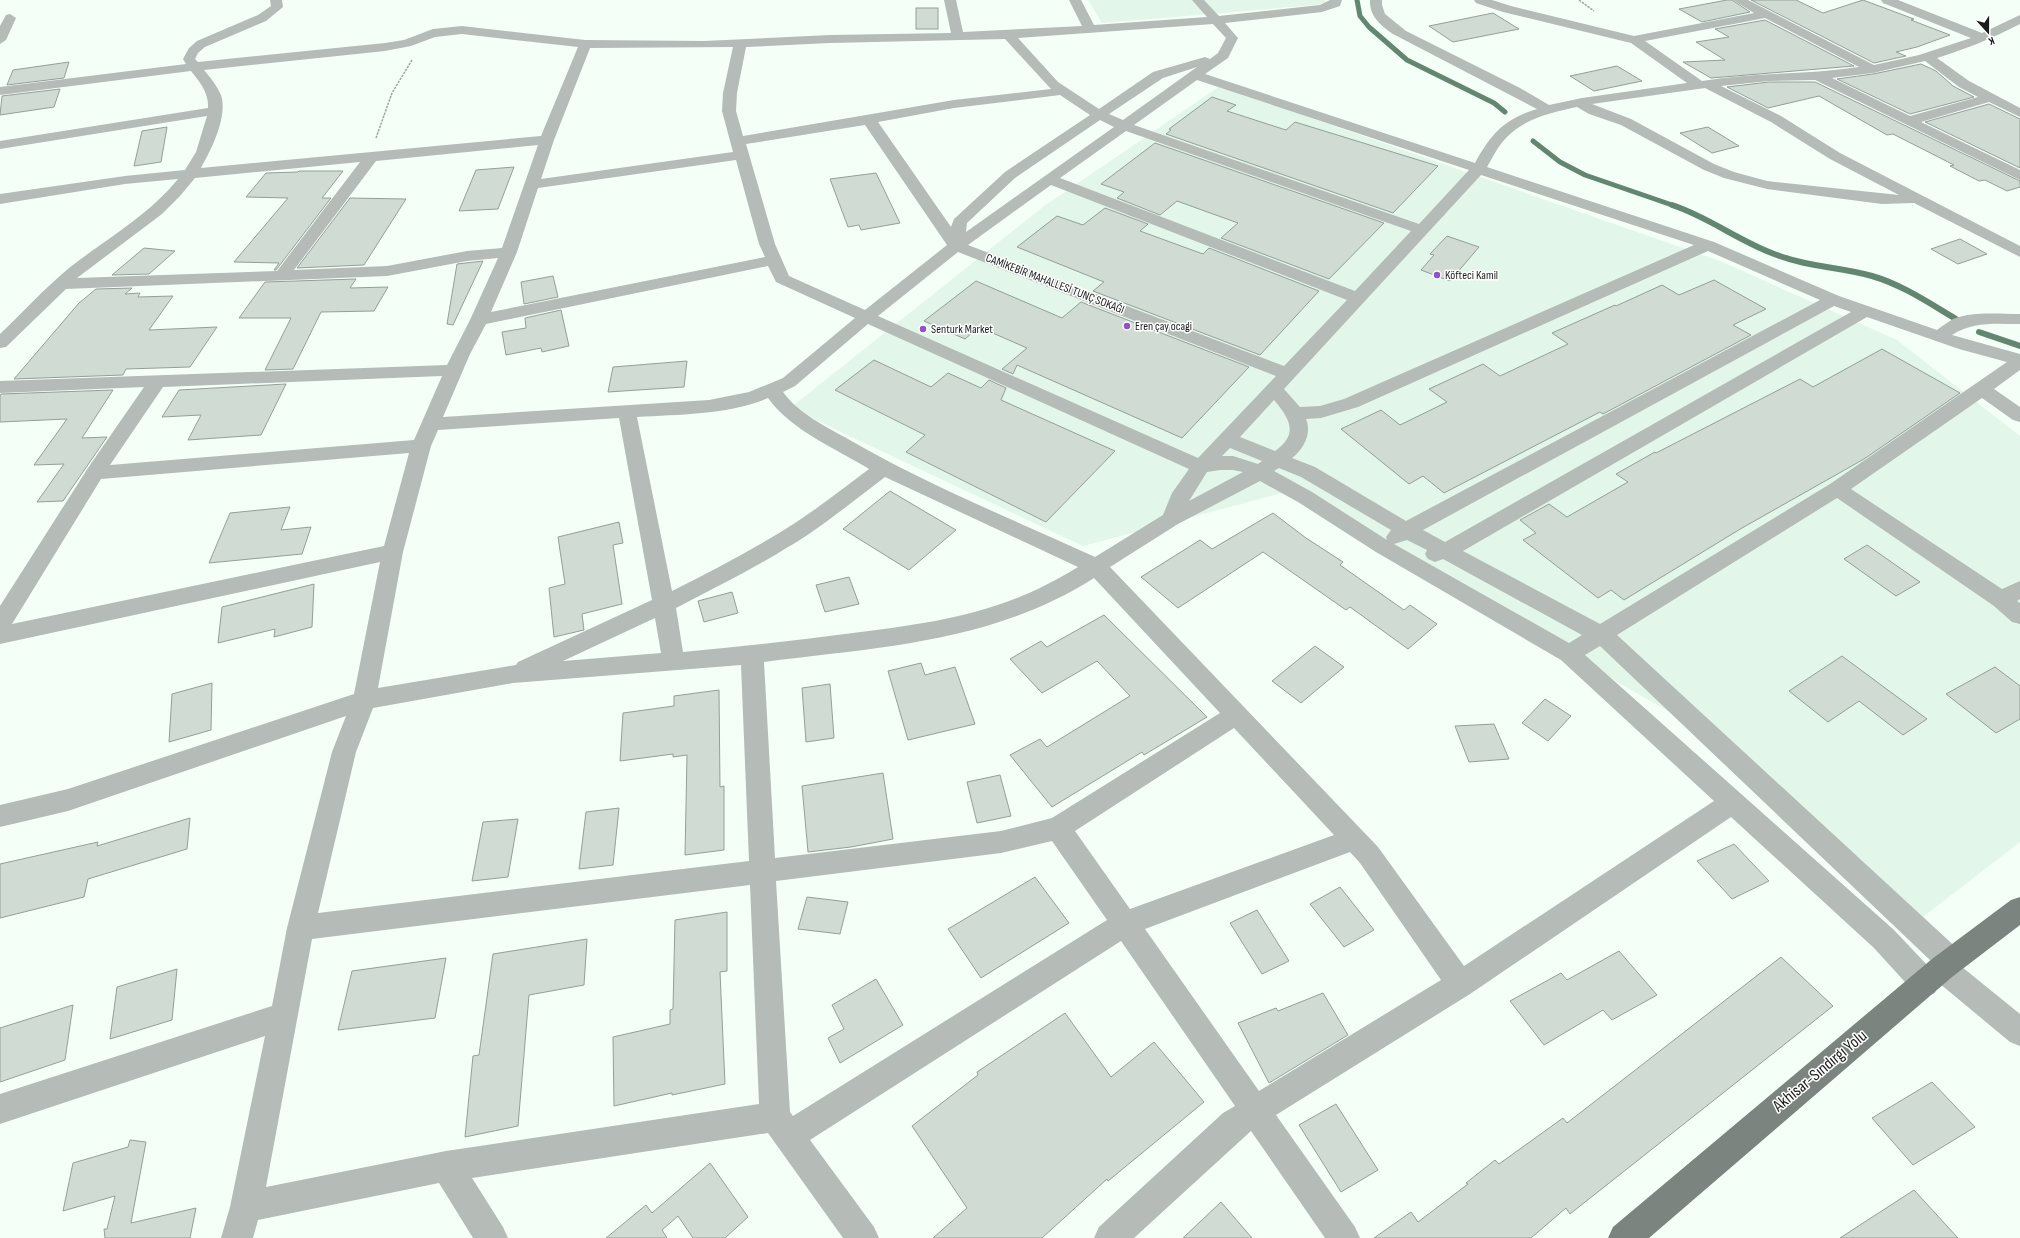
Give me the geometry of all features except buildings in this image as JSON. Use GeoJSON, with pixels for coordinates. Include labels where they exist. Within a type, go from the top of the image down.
{"type":"FeatureCollection","features":[{"type":"Feature","properties":{"kind":"main road","name":"Akhisar-Sındırgı Yolu"},"geometry":{"type":"LineString","coordinates":[[1624,1238],[1939,971],[2020,909]]}},
{"type":"Feature","properties":{"kind":"street"},"geometry":{"type":"LineString","coordinates":[[0,343],[75,273],[150,217],[170,198],[190,174],[208,143],[215,111],[215,98],[190,59],[193,51],[201,44],[262,18],[277,7],[276,0]]}},
{"type":"Feature","properties":{"kind":"street"},"geometry":{"type":"LineString","coordinates":[[950,0],[958,36]]}},
{"type":"Feature","properties":{"kind":"street"},"geometry":{"type":"LineString","coordinates":[[1075,0],[1090,29]]}},
{"type":"Feature","properties":{"kind":"street"},"geometry":{"type":"LineString","coordinates":[[430,424],[709,406],[739,401],[772,390],[790,382],[865,318],[956,246],[1223,55],[1232,38],[1198,0]]}},
{"type":"Feature","properties":{"kind":"street"},"geometry":{"type":"LineString","coordinates":[[0,91],[194,67],[385,47],[407,43],[433,33],[462,30],[585,44],[740,44],[830,39],[1008,35],[1215,20],[1322,8],[1336,3],[1336,0]]}},
{"type":"Feature","properties":{"kind":"street"},"geometry":{"type":"LineString","coordinates":[[1376,0],[1375,4],[1378,14],[1389,25],[1402,34],[1515,91],[1548,110]]}},
{"type":"Feature","properties":{"kind":"street"},"geometry":{"type":"LineString","coordinates":[[1739,0],[1873,69]]}},
{"type":"Feature","properties":{"kind":"street"},"geometry":{"type":"LineString","coordinates":[[1887,0],[1981,37]]}},
{"type":"Feature","properties":{"kind":"street"},"geometry":{"type":"LineString","coordinates":[[1483,1],[1635,40],[1703,84],[1776,119],[1836,156],[2020,252]]}},
{"type":"Feature","properties":{"kind":"street"},"geometry":{"type":"LineString","coordinates":[[1635,40],[1766,14]]}},
{"type":"Feature","properties":{"kind":"street"},"geometry":{"type":"LineString","coordinates":[[0,40],[10,18]]}},
{"type":"Feature","properties":{"kind":"street"},"geometry":{"type":"LineString","coordinates":[[1171,518],[1182,493],[1201,468],[1479,168],[1508,128],[1520,120],[1548,110],[1580,103],[1703,84],[1772,77],[1817,76],[1873,69],[1926,56],[1981,37],[2020,18]]}},
{"type":"Feature","properties":{"kind":"street"},"geometry":{"type":"LineString","coordinates":[[1008,35],[1053,85],[1099,115],[1124,126],[1422,230]]}},
{"type":"Feature","properties":{"kind":"street"},"geometry":{"type":"LineString","coordinates":[[237,1238],[246,1207],[301,928],[344,752],[364,700],[393,552],[421,446],[454,370],[479,320],[509,252],[547,140],[585,44]]}},
{"type":"Feature","properties":{"kind":"street"},"geometry":{"type":"LineString","coordinates":[[740,44],[729,105],[767,244],[782,279],[865,318],[1201,468],[1220,463],[1233,463],[1246,466],[1269,465],[1308,472],[1406,530],[1602,635],[1939,971]]}},
{"type":"Feature","properties":{"kind":"street"},"geometry":{"type":"LineString","coordinates":[[956,246],[959,222],[1010,175],[1158,75],[1223,55]]}},
{"type":"Feature","properties":{"kind":"street"},"geometry":{"type":"LineString","coordinates":[[1926,56],[1964,84],[2020,113]]}},
{"type":"Feature","properties":{"kind":"street"},"geometry":{"type":"LineString","coordinates":[[1195,75],[1479,168],[1708,246],[1833,300],[1939,336],[2020,360]]}},
{"type":"Feature","properties":{"kind":"street"},"geometry":{"type":"LineString","coordinates":[[1817,76],[2020,176]]}},
{"type":"Feature","properties":{"kind":"street"},"geometry":{"type":"LineString","coordinates":[[531,185],[740,148],[925,108],[1048,94],[1061,91]]}},
{"type":"Feature","properties":{"kind":"street"},"geometry":{"type":"LineString","coordinates":[[1908,121],[1989,98]]}},
{"type":"Feature","properties":{"kind":"street"},"geometry":{"type":"LineString","coordinates":[[1580,103],[1594,111],[1626,122],[1709,167],[1748,181],[1767,186],[1882,199],[1903,200],[1918,198]]}},
{"type":"Feature","properties":{"kind":"street"},"geometry":{"type":"LineString","coordinates":[[0,145],[215,111]]}},
{"type":"Feature","properties":{"kind":"street"},"geometry":{"type":"LineString","coordinates":[[869,120],[956,246]]}},
{"type":"Feature","properties":{"kind":"street"},"geometry":{"type":"LineString","coordinates":[[0,199],[125,180],[547,140]]}},
{"type":"Feature","properties":{"kind":"street"},"geometry":{"type":"LineString","coordinates":[[281,276],[372,156]]}},
{"type":"Feature","properties":{"kind":"street"},"geometry":{"type":"LineString","coordinates":[[1049,179],[1358,298]]}},
{"type":"Feature","properties":{"kind":"street","name":"CAMİKEBİR MAHALLESİ TUNÇ SOKAĞI"},"geometry":{"type":"LineString","coordinates":[[956,246],[1288,374]]}},
{"type":"Feature","properties":{"kind":"street"},"geometry":{"type":"LineString","coordinates":[[1296,413],[1321,412],[1351,403],[1708,246]]}},
{"type":"Feature","properties":{"kind":"street"},"geometry":{"type":"LineString","coordinates":[[63,284],[387,271],[467,256],[509,252]]}},
{"type":"Feature","properties":{"kind":"street"},"geometry":{"type":"LineString","coordinates":[[479,320],[774,260]]}},
{"type":"Feature","properties":{"kind":"street"},"geometry":{"type":"LineString","coordinates":[[1383,546],[1406,530],[1833,300]]}},
{"type":"Feature","properties":{"kind":"street"},"geometry":{"type":"LineString","coordinates":[[1408,561],[1446,551],[1865,311]]}},
{"type":"Feature","properties":{"kind":"street"},"geometry":{"type":"LineString","coordinates":[[1939,336],[1959,323],[1982,319],[2020,320]]}},
{"type":"Feature","properties":{"kind":"street"},"geometry":{"type":"LineString","coordinates":[[1569,654],[1837,489],[1982,389],[2020,360]]}},
{"type":"Feature","properties":{"kind":"street"},"geometry":{"type":"LineString","coordinates":[[0,386],[454,370]]}},
{"type":"Feature","properties":{"kind":"street"},"geometry":{"type":"LineString","coordinates":[[0,624],[95,473],[158,381]]}},
{"type":"Feature","properties":{"kind":"street"},"geometry":{"type":"LineString","coordinates":[[0,816],[68,800],[364,700],[513,674],[752,655],[916,634],[972,623],[1023,606],[1060,589],[1097,567],[1171,518],[1269,465],[1290,450],[1297,439],[1300,427],[1296,413],[1274,389]]}},
{"type":"Feature","properties":{"kind":"street"},"geometry":{"type":"LineString","coordinates":[[1982,389],[2020,416]]}},
{"type":"Feature","properties":{"kind":"street"},"geometry":{"type":"LineString","coordinates":[[772,390],[783,405],[804,422],[883,468],[1097,567],[1369,855],[1460,984]]}},
{"type":"Feature","properties":{"kind":"street"},"geometry":{"type":"LineString","coordinates":[[627,412],[664,604],[673,661]]}},
{"type":"Feature","properties":{"kind":"street"},"geometry":{"type":"LineString","coordinates":[[1227,439],[1269,465],[1305,497],[1408,561],[1569,654],[1884,939],[1939,971],[2020,1032]]}},
{"type":"Feature","properties":{"kind":"street"},"geometry":{"type":"LineString","coordinates":[[95,473],[421,446]]}},
{"type":"Feature","properties":{"kind":"street"},"geometry":{"type":"LineString","coordinates":[[513,674],[664,604],[792,535],[883,468]]}},
{"type":"Feature","properties":{"kind":"street"},"geometry":{"type":"LineString","coordinates":[[1837,489],[2011,595],[2020,616]]}},
{"type":"Feature","properties":{"kind":"street"},"geometry":{"type":"LineString","coordinates":[[0,635],[393,552]]}},
{"type":"Feature","properties":{"kind":"street"},"geometry":{"type":"LineString","coordinates":[[752,655],[763,872],[782,1127],[863,1238]]}},
{"type":"Feature","properties":{"kind":"street"},"geometry":{"type":"LineString","coordinates":[[301,928],[1000,842],[1058,828],[1236,714]]}},
{"type":"Feature","properties":{"kind":"street"},"geometry":{"type":"LineString","coordinates":[[1110,1238],[1234,1124],[1460,984],[1733,802]]}},
{"type":"Feature","properties":{"kind":"street"},"geometry":{"type":"LineString","coordinates":[[1058,828],[1344,1238]]}},
{"type":"Feature","properties":{"kind":"street"},"geometry":{"type":"LineString","coordinates":[[246,1207],[446,1166],[782,1127],[1125,924],[1355,839]]}},
{"type":"Feature","properties":{"kind":"street"},"geometry":{"type":"LineString","coordinates":[[0,1109],[283,1016]]}},
{"type":"Feature","properties":{"kind":"street"},"geometry":{"type":"LineString","coordinates":[[446,1166],[492,1238]]}},
{"type":"Feature","properties":{"kind":"path"},"geometry":{"type":"LineString","coordinates":[[372,156],[378,131],[392,93],[415,54],[413,48],[407,43]]}},
{"type":"Feature","properties":{"kind":"shaded area"},"geometry":{"type":"Polygon","coordinates":[[[1088,0],[1325,0],[1327,4],[1102,23],[1088,0]]]}},
{"type":"Feature","properties":{"kind":"shaded area"},"geometry":{"type":"Polygon","coordinates":[[[1220,86],[1720,261],[1897,340],[2020,436],[2020,842],[1919,920],[1743,754],[1286,492],[1083,546],[790,408],[1043,207],[1220,86]]]}},
{"type":"Feature","properties":{"kind":"waterway"},"geometry":{"type":"LineString","coordinates":[[1357,0],[1360,16],[1369,27],[1407,60],[1494,103],[1505,112]]}},
{"type":"Feature","properties":{"kind":"waterway"},"geometry":{"type":"LineString","coordinates":[[1533,141],[1560,162],[1585,175],[1675,206]]}},
{"type":"Feature","properties":{"kind":"waterway"},"geometry":{"type":"LineString","coordinates":[[1672,205],[1699,216],[1763,250],[1788,259],[1860,273],[1894,284],[1916,295],[1956,319]]}},
{"type":"Feature","properties":{"kind":"waterway"},"geometry":{"type":"LineString","coordinates":[[1979,332],[2020,346]]}},
{"type":"Feature","properties":{"kind":"place","name":"Köfteci Kamil"},"geometry":{"type":"Point","coordinates":[1437,275]}},
{"type":"Feature","properties":{"kind":"place","name":"Eren çay ocagi"},"geometry":{"type":"Point","coordinates":[1127,326]}},
{"type":"Feature","properties":{"kind":"place","name":"Senturk Market"},"geometry":{"type":"Point","coordinates":[923,329]}}]}
